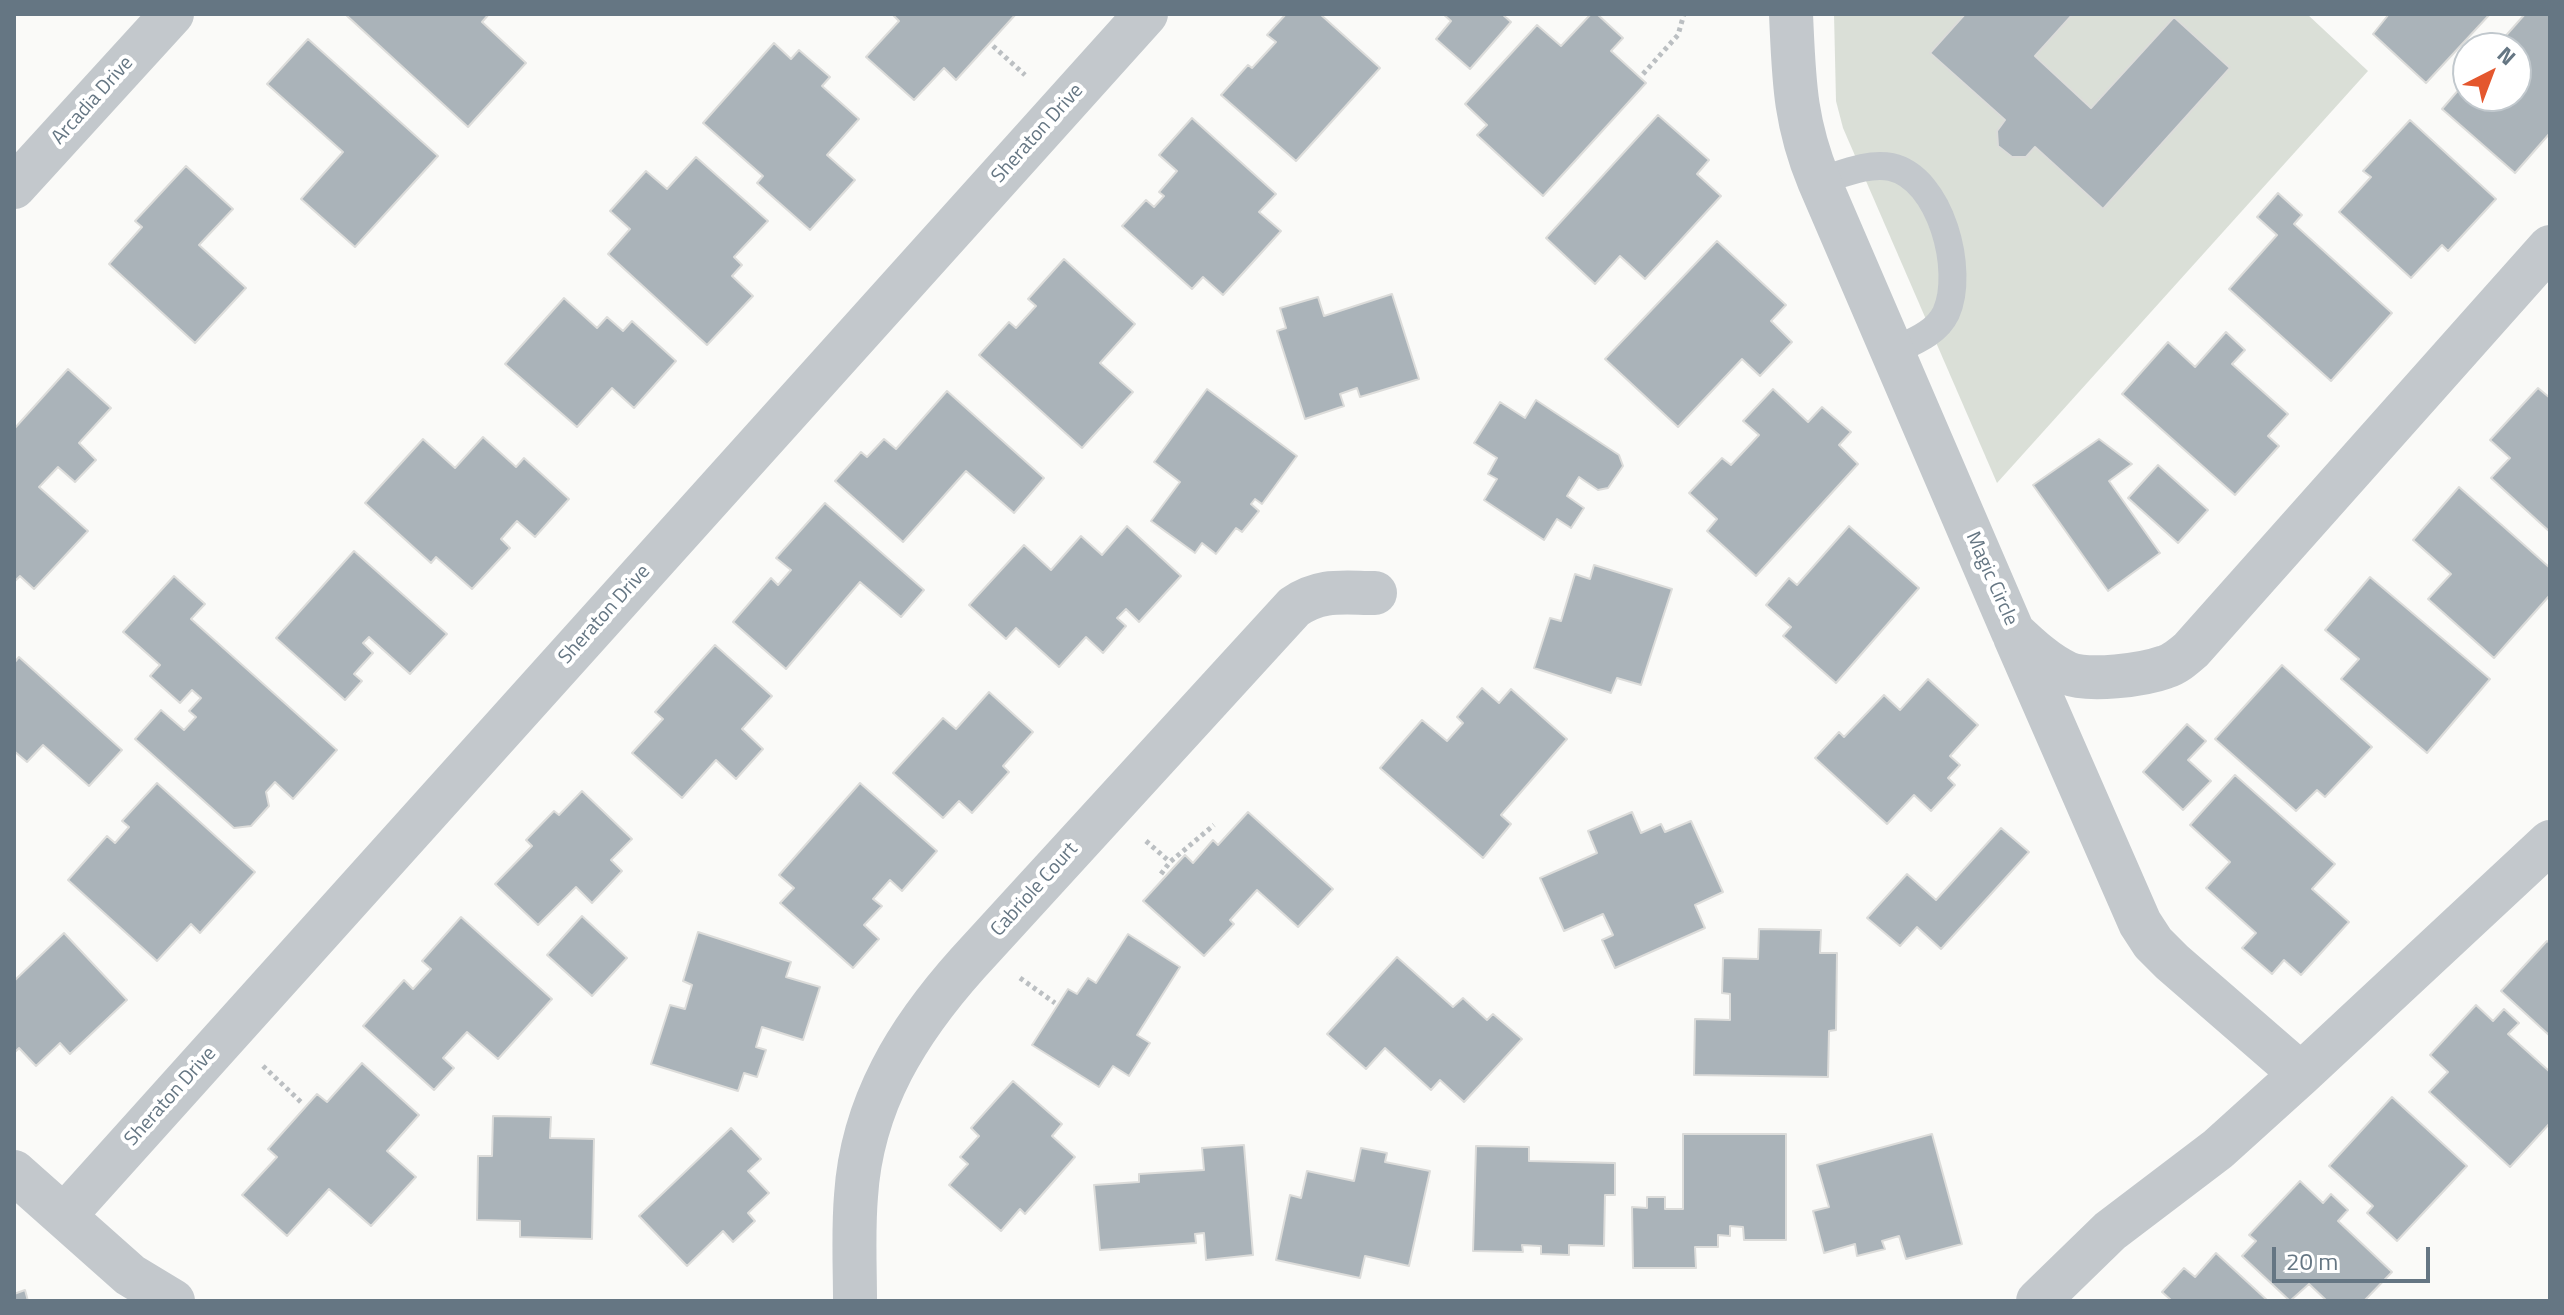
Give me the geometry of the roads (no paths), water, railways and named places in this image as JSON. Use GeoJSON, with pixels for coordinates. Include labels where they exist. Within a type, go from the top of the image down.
{"type":"FeatureCollection","features":[{"type":"Feature","properties":{"kind":"street","name":"Arcadia Drive"},"geometry":{"type":"LineString","coordinates":[[14,187],[172,14]]}},
{"type":"Feature","properties":{"kind":"street","name":"Sheraton Drive"},"geometry":{"type":"LineString","coordinates":[[64,1216],[1146,14]]}},
{"type":"Feature","properties":{"kind":"street","name":"Magic Circle"},"geometry":{"type":"LineString","coordinates":[[1791,14],[1798,118],[1819,181],[2013,632],[2068,673],[2084,677],[2148,671],[2178,661],[2191,650],[2550,247]]}},
{"type":"Feature","properties":{"kind":"street","name":"Cabriole Court"},"geometry":{"type":"LineString","coordinates":[[855,1301],[856,1196],[870,1120],[903,1046],[926,1012],[1294,607],[1309,597],[1326,593],[1375,593]]}},
{"type":"Feature","properties":{"kind":"street"},"geometry":{"type":"LineString","coordinates":[[2013,632],[2140,923],[2153,943],[2301,1074]]}},
{"type":"Feature","properties":{"kind":"street"},"geometry":{"type":"LineString","coordinates":[[2038,1301],[2110,1231],[2218,1149],[2550,842]]}},
{"type":"Feature","properties":{"kind":"street"},"geometry":{"type":"LineString","coordinates":[[14,1172],[130,1275],[173,1301]]}},
{"type":"Feature","properties":{"kind":"lane"},"geometry":{"type":"LineString","coordinates":[[1819,181],[1855,170],[1891,167],[1905,173],[1924,189],[1936,208],[1950,252],[1951,296],[1946,314],[1925,336],[1892,352]]}}]}
